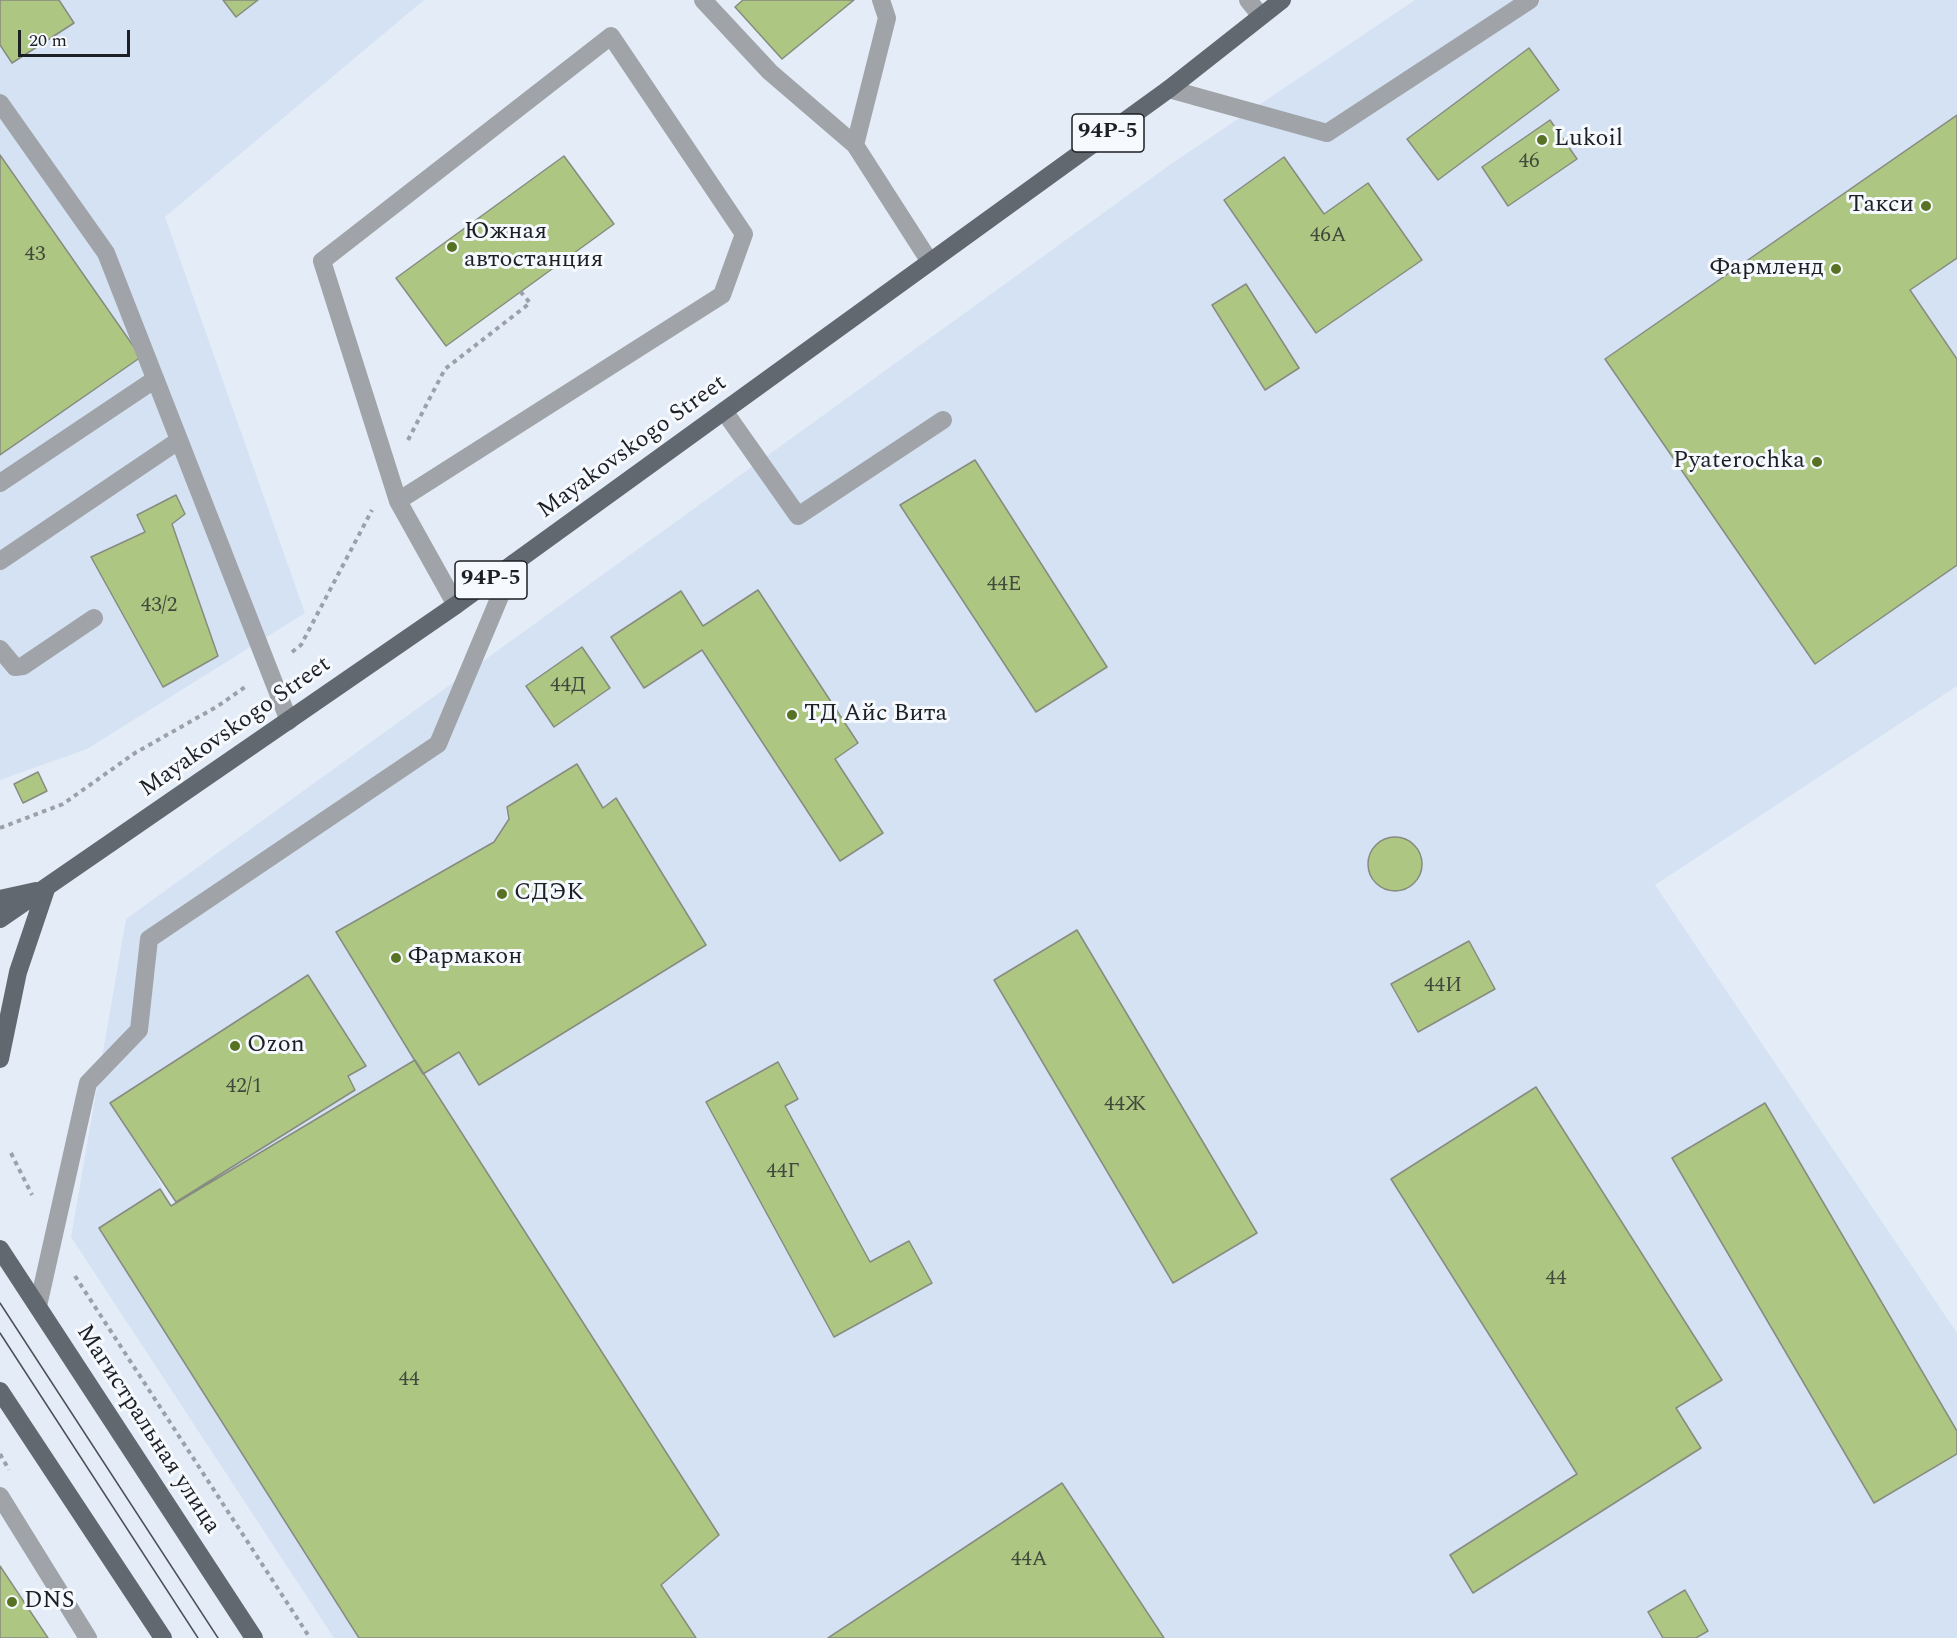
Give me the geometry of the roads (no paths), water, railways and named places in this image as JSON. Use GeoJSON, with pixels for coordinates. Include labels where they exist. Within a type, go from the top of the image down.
{"type":"FeatureCollection","features":[{"type":"Feature","properties":{"kind":"main road","name":"Mayakovskogo Street"},"geometry":{"type":"LineString","coordinates":[[0,919],[456,605],[1169,89],[1282,0]]}},
{"type":"Feature","properties":{"kind":"main road"},"geometry":{"type":"LineString","coordinates":[[0,898],[46,889],[18,972],[0,1059]]}},
{"type":"Feature","properties":{"kind":"main road","name":"Магистральная улица"},"geometry":{"type":"LineString","coordinates":[[0,1249],[254,1638]]}},
{"type":"Feature","properties":{"kind":"main road"},"geometry":{"type":"LineString","coordinates":[[0,1391],[163,1638]]}},
{"type":"Feature","properties":{"kind":"lane"},"geometry":{"type":"LineString","coordinates":[[703,0],[770,72],[855,145],[930,262]]}},
{"type":"Feature","properties":{"kind":"lane"},"geometry":{"type":"LineString","coordinates":[[881,0],[886,18]]}},
{"type":"Feature","properties":{"kind":"lane"},"geometry":{"type":"LineString","coordinates":[[855,145],[886,18],[893,0]]}},
{"type":"Feature","properties":{"kind":"lane"},"geometry":{"type":"LineString","coordinates":[[1248,0],[1261,16]]}},
{"type":"Feature","properties":{"kind":"lane"},"geometry":{"type":"LineString","coordinates":[[1169,89],[1327,133],[1530,0]]}},
{"type":"Feature","properties":{"kind":"lane"},"geometry":{"type":"LineString","coordinates":[[398,501],[722,295],[744,234],[611,36],[322,261],[398,501],[456,605]]}},
{"type":"Feature","properties":{"kind":"lane"},"geometry":{"type":"LineString","coordinates":[[0,103],[106,253],[289,721]]}},
{"type":"Feature","properties":{"kind":"lane"},"geometry":{"type":"LineString","coordinates":[[0,483],[154,380]]}},
{"type":"Feature","properties":{"kind":"lane"},"geometry":{"type":"LineString","coordinates":[[724,411],[798,516],[944,420]]}},
{"type":"Feature","properties":{"kind":"lane"},"geometry":{"type":"LineString","coordinates":[[0,561],[178,441]]}},
{"type":"Feature","properties":{"kind":"lane"},"geometry":{"type":"LineString","coordinates":[[38,1306],[88,1083],[139,1030],[149,939],[438,744],[514,563]]}},
{"type":"Feature","properties":{"kind":"lane"},"geometry":{"type":"LineString","coordinates":[[0,649],[8,662],[15,667],[23,666],[94,618]]}},
{"type":"Feature","properties":{"kind":"lane"},"geometry":{"type":"LineString","coordinates":[[0,1496],[88,1638]]}},
{"type":"Feature","properties":{"kind":"tram line"},"geometry":{"type":"LineString","coordinates":[[0,1303],[218,1638]]}},
{"type":"Feature","properties":{"kind":"tram line"},"geometry":{"type":"LineString","coordinates":[[0,1333],[198,1638]]}},
{"type":"Feature","properties":{"kind":"place","name":"Lukoil"},"geometry":{"type":"Point","coordinates":[1542,140]}},
{"type":"Feature","properties":{"kind":"place","name":"Такси"},"geometry":{"type":"Point","coordinates":[1926,206]}},
{"type":"Feature","properties":{"kind":"place","name":"Южная автостанция"},"geometry":{"type":"Point","coordinates":[452,247]}},
{"type":"Feature","properties":{"kind":"place","name":"Фармленд"},"geometry":{"type":"Point","coordinates":[1836,269]}},
{"type":"Feature","properties":{"kind":"place","name":"Pyaterochka"},"geometry":{"type":"Point","coordinates":[1817,462]}},
{"type":"Feature","properties":{"kind":"place","name":"ТД Айс Вита"},"geometry":{"type":"Point","coordinates":[792,715]}},
{"type":"Feature","properties":{"kind":"place","name":"СДЭК"},"geometry":{"type":"Point","coordinates":[502,894]}},
{"type":"Feature","properties":{"kind":"place","name":"Фармакон"},"geometry":{"type":"Point","coordinates":[396,958]}},
{"type":"Feature","properties":{"kind":"place","name":"Ozon"},"geometry":{"type":"Point","coordinates":[235,1046]}},
{"type":"Feature","properties":{"kind":"place","name":"DNS"},"geometry":{"type":"Point","coordinates":[12,1602]}}]}
